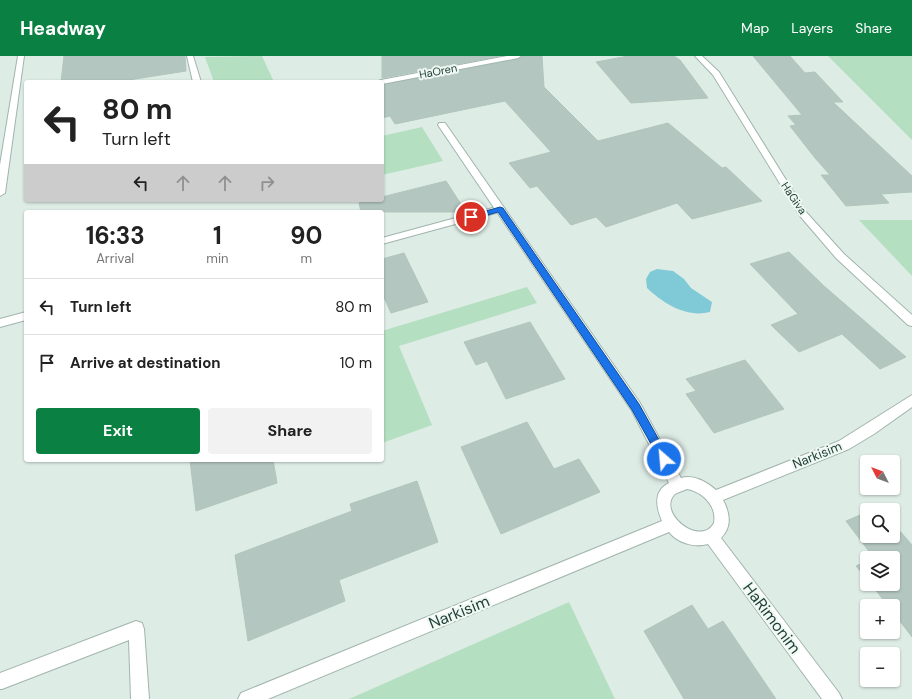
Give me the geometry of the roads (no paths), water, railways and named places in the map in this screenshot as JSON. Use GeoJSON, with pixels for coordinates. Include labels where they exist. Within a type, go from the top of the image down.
{"type":"FeatureCollection","features":[{"type":"Feature","properties":{"kind":"street"},"geometry":{"type":"LineString","coordinates":[[0,193],[21,56]]}},
{"type":"Feature","properties":{"kind":"street"},"geometry":{"type":"LineString","coordinates":[[190,56],[196,80]]}},
{"type":"Feature","properties":{"kind":"street","name":"HaOren"},"geometry":{"type":"LineString","coordinates":[[384,81],[518,56]]}},
{"type":"Feature","properties":{"kind":"street","name":"HaGiva"},"geometry":{"type":"LineString","coordinates":[[698,56],[716,74],[804,214],[840,256],[912,322]]}},
{"type":"Feature","properties":{"kind":"street"},"geometry":{"type":"LineString","coordinates":[[442,125],[636,407],[677,484]]}},
{"type":"Feature","properties":{"kind":"street"},"geometry":{"type":"LineString","coordinates":[[384,240],[500,209]]}},
{"type":"Feature","properties":{"kind":"street"},"geometry":{"type":"LineString","coordinates":[[0,323],[24,317]]}},
{"type":"Feature","properties":{"kind":"street","name":"Narkisim"},"geometry":{"type":"LineString","coordinates":[[714,497],[844,445],[869,430],[912,400]]}},
{"type":"Feature","properties":{"kind":"street"},"geometry":{"type":"LineString","coordinates":[[687,483],[696,485],[706,490],[714,497],[722,514],[722,523],[718,532],[711,537],[700,540],[679,532],[671,524],[664,513],[663,504],[665,495],[670,488],[677,484],[687,483]]}},
{"type":"Feature","properties":{"kind":"street","name":"Narkisim"},"geometry":{"type":"LineString","coordinates":[[247,699],[671,524]]}},
{"type":"Feature","properties":{"kind":"street","name":"HaRimonim"},"geometry":{"type":"LineString","coordinates":[[711,537],[833,699]]}},
{"type":"Feature","properties":{"kind":"street"},"geometry":{"type":"LineString","coordinates":[[2,681],[136,629],[140,699]]}},
{"type":"Feature","properties":{"kind":"water"},"geometry":{"type":"Polygon","coordinates":[[[657,269],[673,271],[684,279],[691,288],[712,302],[710,312],[693,313],[684,311],[668,304],[654,294],[647,288],[646,279],[650,272],[657,269]]]}}]}
